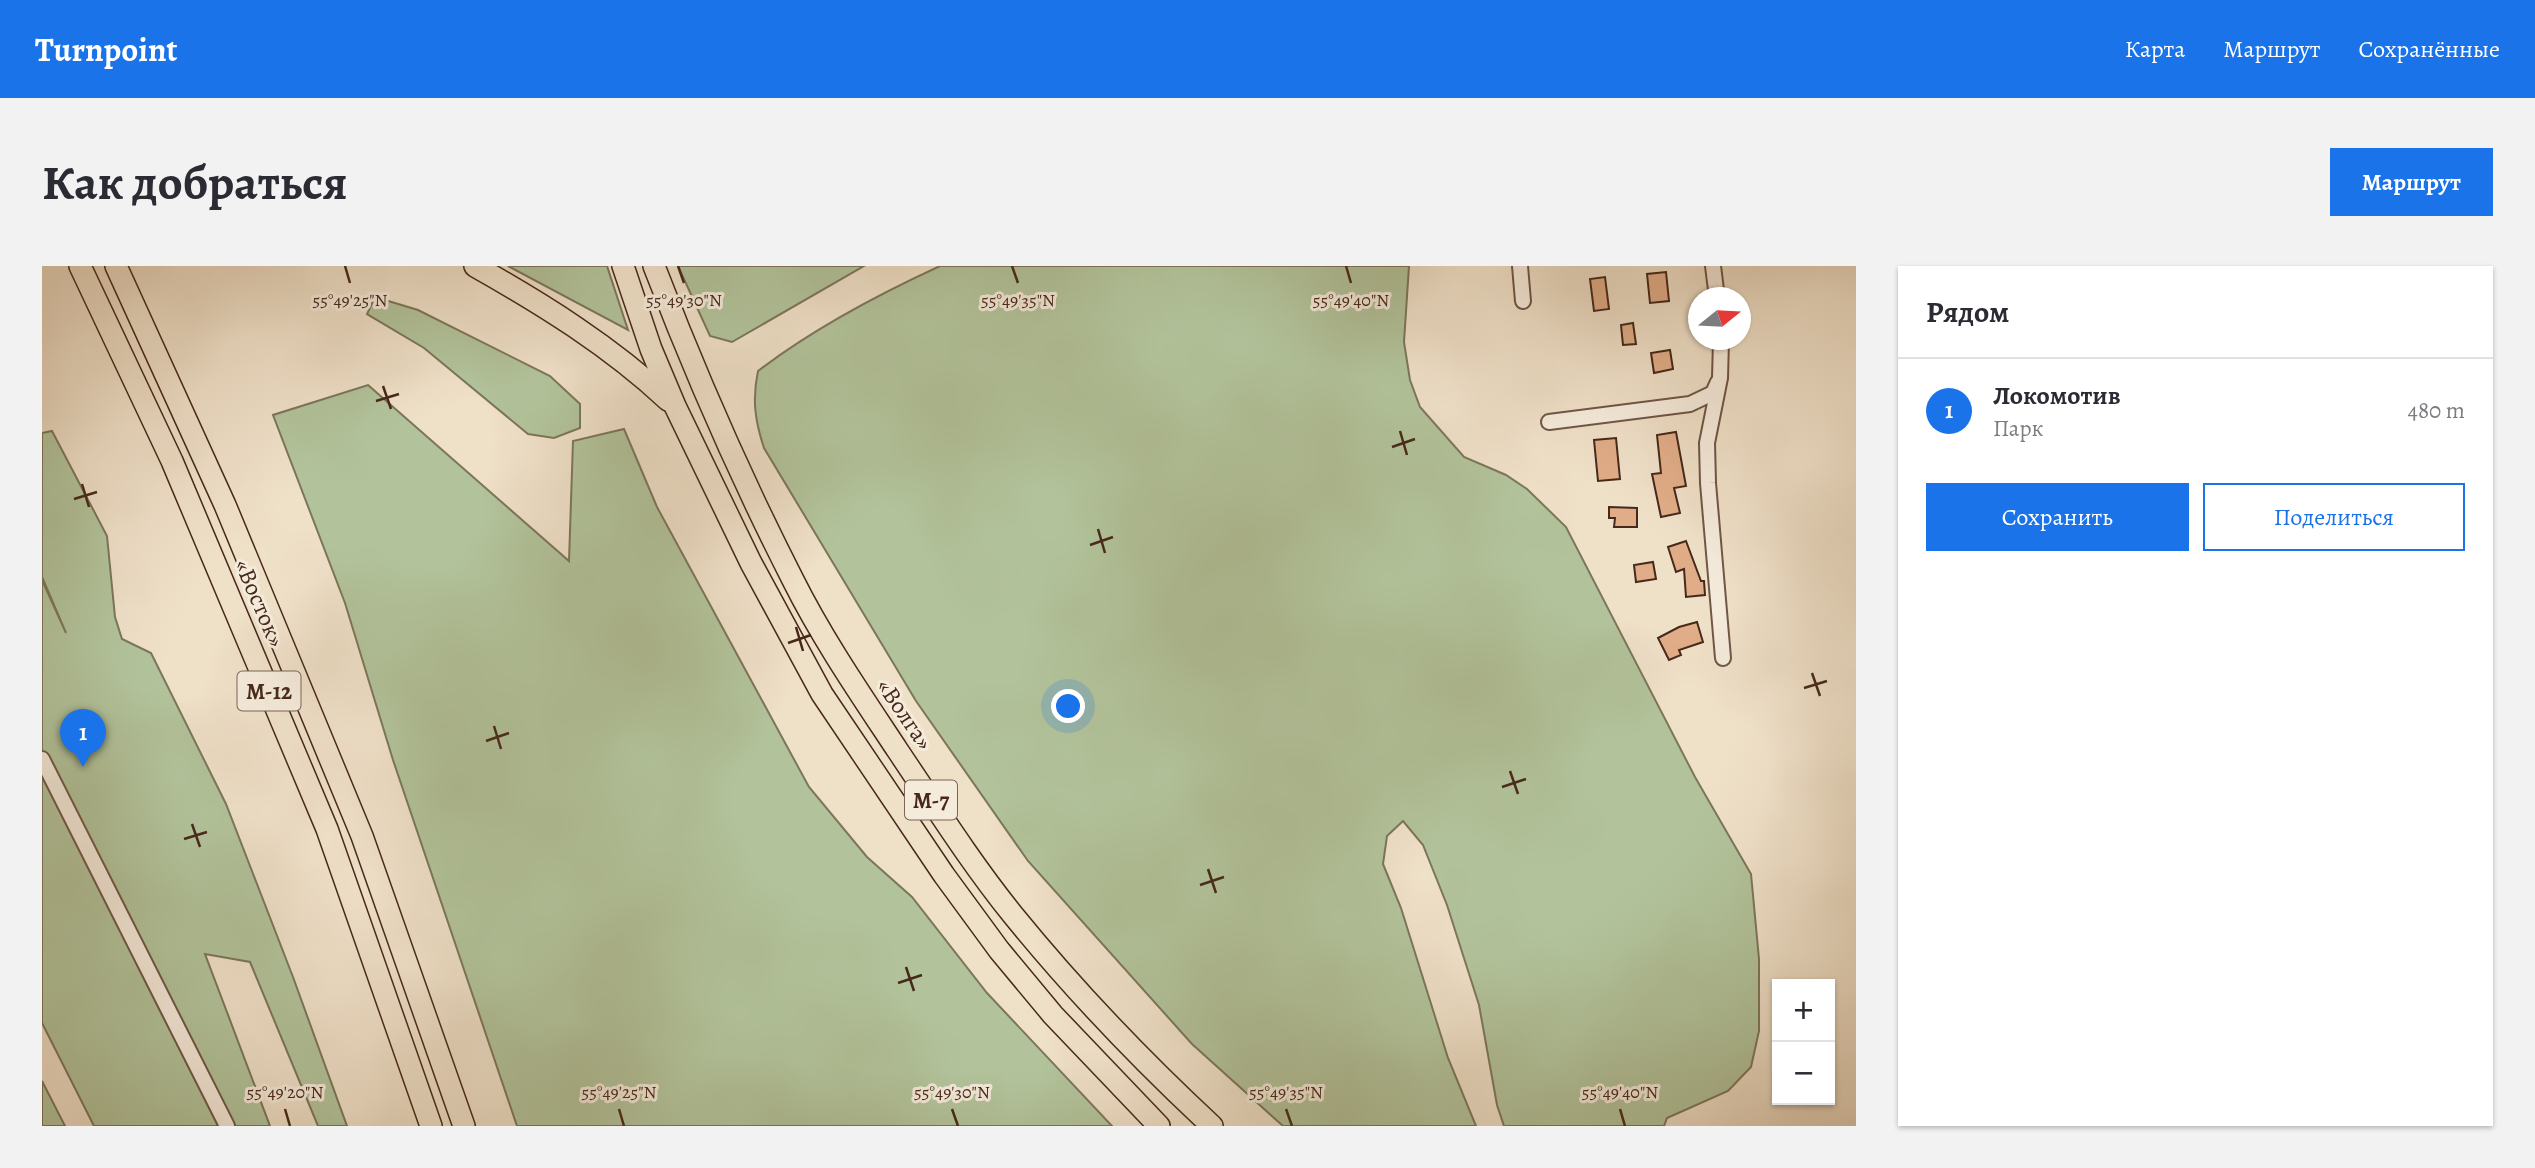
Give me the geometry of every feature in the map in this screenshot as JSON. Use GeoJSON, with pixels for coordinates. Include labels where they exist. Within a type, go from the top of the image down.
{"type":"FeatureCollection","features":[{"type":"Feature","properties":{"kind":"highway","name":"«Восток»"},"geometry":{"type":"LineString","coordinates":[[80,266],[172,461],[327,829],[431,1126]]}},
{"type":"Feature","properties":{"kind":"highway","name":"«Восток»"},"geometry":{"type":"LineString","coordinates":[[116,266],[225,505],[357,823],[464,1126]]}},
{"type":"Feature","properties":{"kind":"highway"},"geometry":{"type":"LineString","coordinates":[[475,266],[590,335],[634,368],[675,407]]}},
{"type":"Feature","properties":{"kind":"highway","name":"М-7"},"geometry":{"type":"LineString","coordinates":[[623,266],[651,349],[675,407],[782,624],[822,694],[879,781],[999,950],[1053,1015],[1159,1126]]}},
{"type":"Feature","properties":{"kind":"highway","name":"«Волга»"},"geometry":{"type":"LineString","coordinates":[[654,266],[690,359],[740,469],[793,581],[846,674],[972,860],[1012,913],[1118,1035],[1212,1126]]}},
{"type":"Feature","properties":{"kind":"street"},"geometry":{"type":"LineString","coordinates":[[1520,266],[1523,301]]}},
{"type":"Feature","properties":{"kind":"street"},"geometry":{"type":"LineString","coordinates":[[1713,266],[1716,287]]}},
{"type":"Feature","properties":{"kind":"street"},"geometry":{"type":"LineString","coordinates":[[1721,350],[1720,378],[1707,443],[1723,658]]}},
{"type":"Feature","properties":{"kind":"street"},"geometry":{"type":"LineString","coordinates":[[1549,422],[1690,404],[1713,393],[1720,378]]}},
{"type":"Feature","properties":{"kind":"street"},"geometry":{"type":"LineString","coordinates":[[42,760],[227,1126]]}},
{"type":"Feature","properties":{"kind":"green space"},"geometry":{"type":"Polygon","coordinates":[[[508,266],[607,266],[628,330],[508,266]]]}},
{"type":"Feature","properties":{"kind":"green space"},"geometry":{"type":"Polygon","coordinates":[[[678,266],[864,266],[732,342],[710,336],[678,266]]]}},
{"type":"Feature","properties":{"kind":"green space"},"geometry":{"type":"Polygon","coordinates":[[[940,266],[1409,266],[1404,342],[1410,380],[1420,407],[1464,457],[1506,475],[1527,489],[1566,527],[1695,777],[1751,874],[1759,959],[1759,1031],[1751,1067],[1728,1091],[1667,1118],[1664,1126],[1504,1126],[1497,1105],[1479,1005],[1447,905],[1423,845],[1403,821],[1387,836],[1383,864],[1401,908],[1448,1058],[1476,1126],[1283,1126],[1192,1044],[1028,861],[916,701],[764,448],[755,410],[758,371],[846,313],[940,266]]]}},
{"type":"Feature","properties":{"kind":"green space"},"geometry":{"type":"Polygon","coordinates":[[[375,297],[418,310],[550,376],[580,404],[580,428],[554,438],[528,434],[424,348],[367,314],[375,297]]]}},
{"type":"Feature","properties":{"kind":"green space"},"geometry":{"type":"Polygon","coordinates":[[[368,385],[569,561],[573,441],[624,429],[657,507],[809,787],[867,857],[912,897],[987,993],[1112,1126],[517,1126],[393,760],[345,603],[273,415],[368,385]]]}},
{"type":"Feature","properties":{"kind":"green space"},"geometry":{"type":"Polygon","coordinates":[[[52,431],[107,536],[115,617],[122,639],[151,653],[226,804],[347,1126],[318,1126],[250,962],[205,954],[270,1126],[94,1126],[42,1023],[42,580],[66,633],[42,577],[42,433],[52,431]]]}},
{"type":"Feature","properties":{"kind":"green space"},"geometry":{"type":"Polygon","coordinates":[[[42,1081],[65,1126],[42,1126],[42,1081]]]}},
{"type":"Feature","properties":{"kind":"building"},"geometry":{"type":"Polygon","coordinates":[[[1666,272],[1669,301],[1650,303],[1647,274],[1666,272]]]}},
{"type":"Feature","properties":{"kind":"building"},"geometry":{"type":"Polygon","coordinates":[[[1605,277],[1609,309],[1594,311],[1590,279],[1605,277]]]}},
{"type":"Feature","properties":{"kind":"building"},"geometry":{"type":"Polygon","coordinates":[[[1633,323],[1636,344],[1623,345],[1621,325],[1633,323]]]}},
{"type":"Feature","properties":{"kind":"building"},"geometry":{"type":"Polygon","coordinates":[[[1670,350],[1673,369],[1654,373],[1651,353],[1670,350]]]}},
{"type":"Feature","properties":{"kind":"building"},"geometry":{"type":"Polygon","coordinates":[[[1676,432],[1686,486],[1674,488],[1680,513],[1661,517],[1652,474],[1661,473],[1657,435],[1676,432]]]}},
{"type":"Feature","properties":{"kind":"building"},"geometry":{"type":"Polygon","coordinates":[[[1616,438],[1620,479],[1598,481],[1594,440],[1616,438]]]}},
{"type":"Feature","properties":{"kind":"building"},"geometry":{"type":"Polygon","coordinates":[[[1609,507],[1637,508],[1637,527],[1614,527],[1615,518],[1609,518],[1609,507]]]}},
{"type":"Feature","properties":{"kind":"building"},"geometry":{"type":"Polygon","coordinates":[[[1686,541],[1701,581],[1704,581],[1705,595],[1686,597],[1684,569],[1676,572],[1668,547],[1686,541]]]}},
{"type":"Feature","properties":{"kind":"building"},"geometry":{"type":"Polygon","coordinates":[[[1653,562],[1656,579],[1636,582],[1634,565],[1653,562]]]}},
{"type":"Feature","properties":{"kind":"building"},"geometry":{"type":"Polygon","coordinates":[[[1697,622],[1703,642],[1679,650],[1681,655],[1669,660],[1658,638],[1679,627],[1697,622]]]}},
{"type":"Feature","properties":{"kind":"place","name":"Локомотив"},"geometry":{"type":"Point","coordinates":[83,767]}}]}
